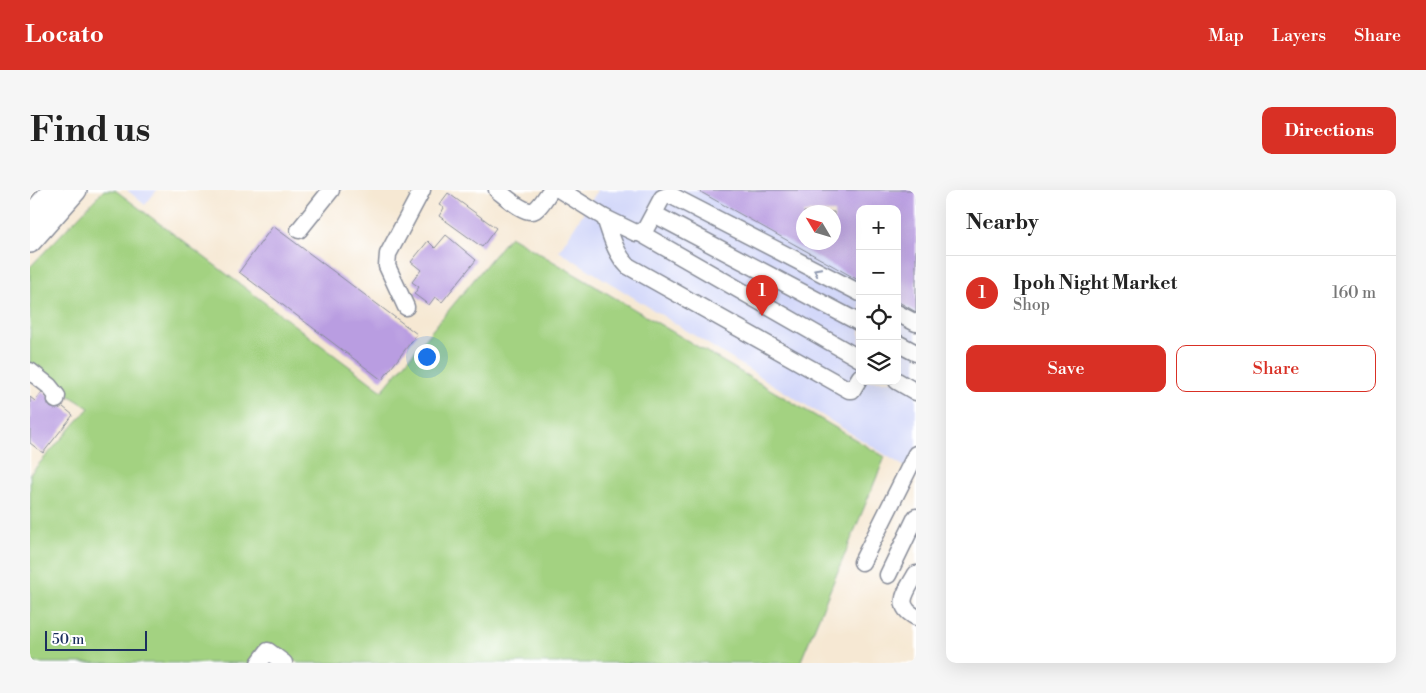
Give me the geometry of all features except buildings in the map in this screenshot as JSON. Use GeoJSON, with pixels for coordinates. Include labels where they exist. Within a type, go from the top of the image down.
{"type":"FeatureCollection","features":[{"type":"Feature","properties":{"kind":"main road"},"geometry":{"type":"LineString","coordinates":[[30,217],[53,190]]}},
{"type":"Feature","properties":{"kind":"main road"},"geometry":{"type":"LineString","coordinates":[[30,242],[76,190]]}},
{"type":"Feature","properties":{"kind":"street"},"geometry":{"type":"LineString","coordinates":[[300,230],[332,190]]}},
{"type":"Feature","properties":{"kind":"street"},"geometry":{"type":"LineString","coordinates":[[406,307],[387,266],[388,254],[422,190]]}},
{"type":"Feature","properties":{"kind":"street"},"geometry":{"type":"LineString","coordinates":[[497,190],[522,209],[531,212],[538,208],[551,190]]}},
{"type":"Feature","properties":{"kind":"street"},"geometry":{"type":"LineString","coordinates":[[560,190],[605,218],[632,232],[640,233],[856,358]]}},
{"type":"Feature","properties":{"kind":"street"},"geometry":{"type":"LineString","coordinates":[[640,233],[646,228],[662,198],[670,195],[856,291]]}},
{"type":"Feature","properties":{"kind":"street"},"geometry":{"type":"LineString","coordinates":[[654,214],[856,321]]}},
{"type":"Feature","properties":{"kind":"street"},"geometry":{"type":"LineString","coordinates":[[605,218],[617,252],[628,266],[848,390],[852,390],[856,384]]}},
{"type":"Feature","properties":{"kind":"street"},"geometry":{"type":"LineString","coordinates":[[901,315],[916,323]]}},
{"type":"Feature","properties":{"kind":"street"},"geometry":{"type":"LineString","coordinates":[[901,345],[916,353]]}},
{"type":"Feature","properties":{"kind":"street"},"geometry":{"type":"LineString","coordinates":[[30,371],[49,386],[57,396],[56,400]]}},
{"type":"Feature","properties":{"kind":"street"},"geometry":{"type":"LineString","coordinates":[[901,383],[916,392]]}},
{"type":"Feature","properties":{"kind":"street"},"geometry":{"type":"LineString","coordinates":[[862,562],[916,454]]}},
{"type":"Feature","properties":{"kind":"street"},"geometry":{"type":"LineString","coordinates":[[888,575],[916,517]]}},
{"type":"Feature","properties":{"kind":"street"},"geometry":{"type":"LineString","coordinates":[[916,574],[903,600],[906,611],[916,617]]}},
{"type":"Feature","properties":{"kind":"street"},"geometry":{"type":"LineString","coordinates":[[263,657],[284,663]]}},
{"type":"Feature","properties":{"kind":"shaded area"},"geometry":{"type":"Polygon","coordinates":[[[127,190],[157,190],[145,205],[127,190]]]}},
{"type":"Feature","properties":{"kind":"shaded area"},"geometry":{"type":"Polygon","coordinates":[[[598,190],[916,190],[916,474],[559,251],[598,190]]]}},
{"type":"Feature","properties":{"kind":"green space"},"geometry":{"type":"Polygon","coordinates":[[[104,190],[115,190],[382,391],[510,236],[885,457],[800,663],[298,663],[271,643],[255,663],[30,663],[30,474],[89,408],[30,371],[30,267],[104,190]]]}},
{"type":"Feature","properties":{"kind":"place","name":"Ipoh Night Market"},"geometry":{"type":"Point","coordinates":[762,316]}}]}
